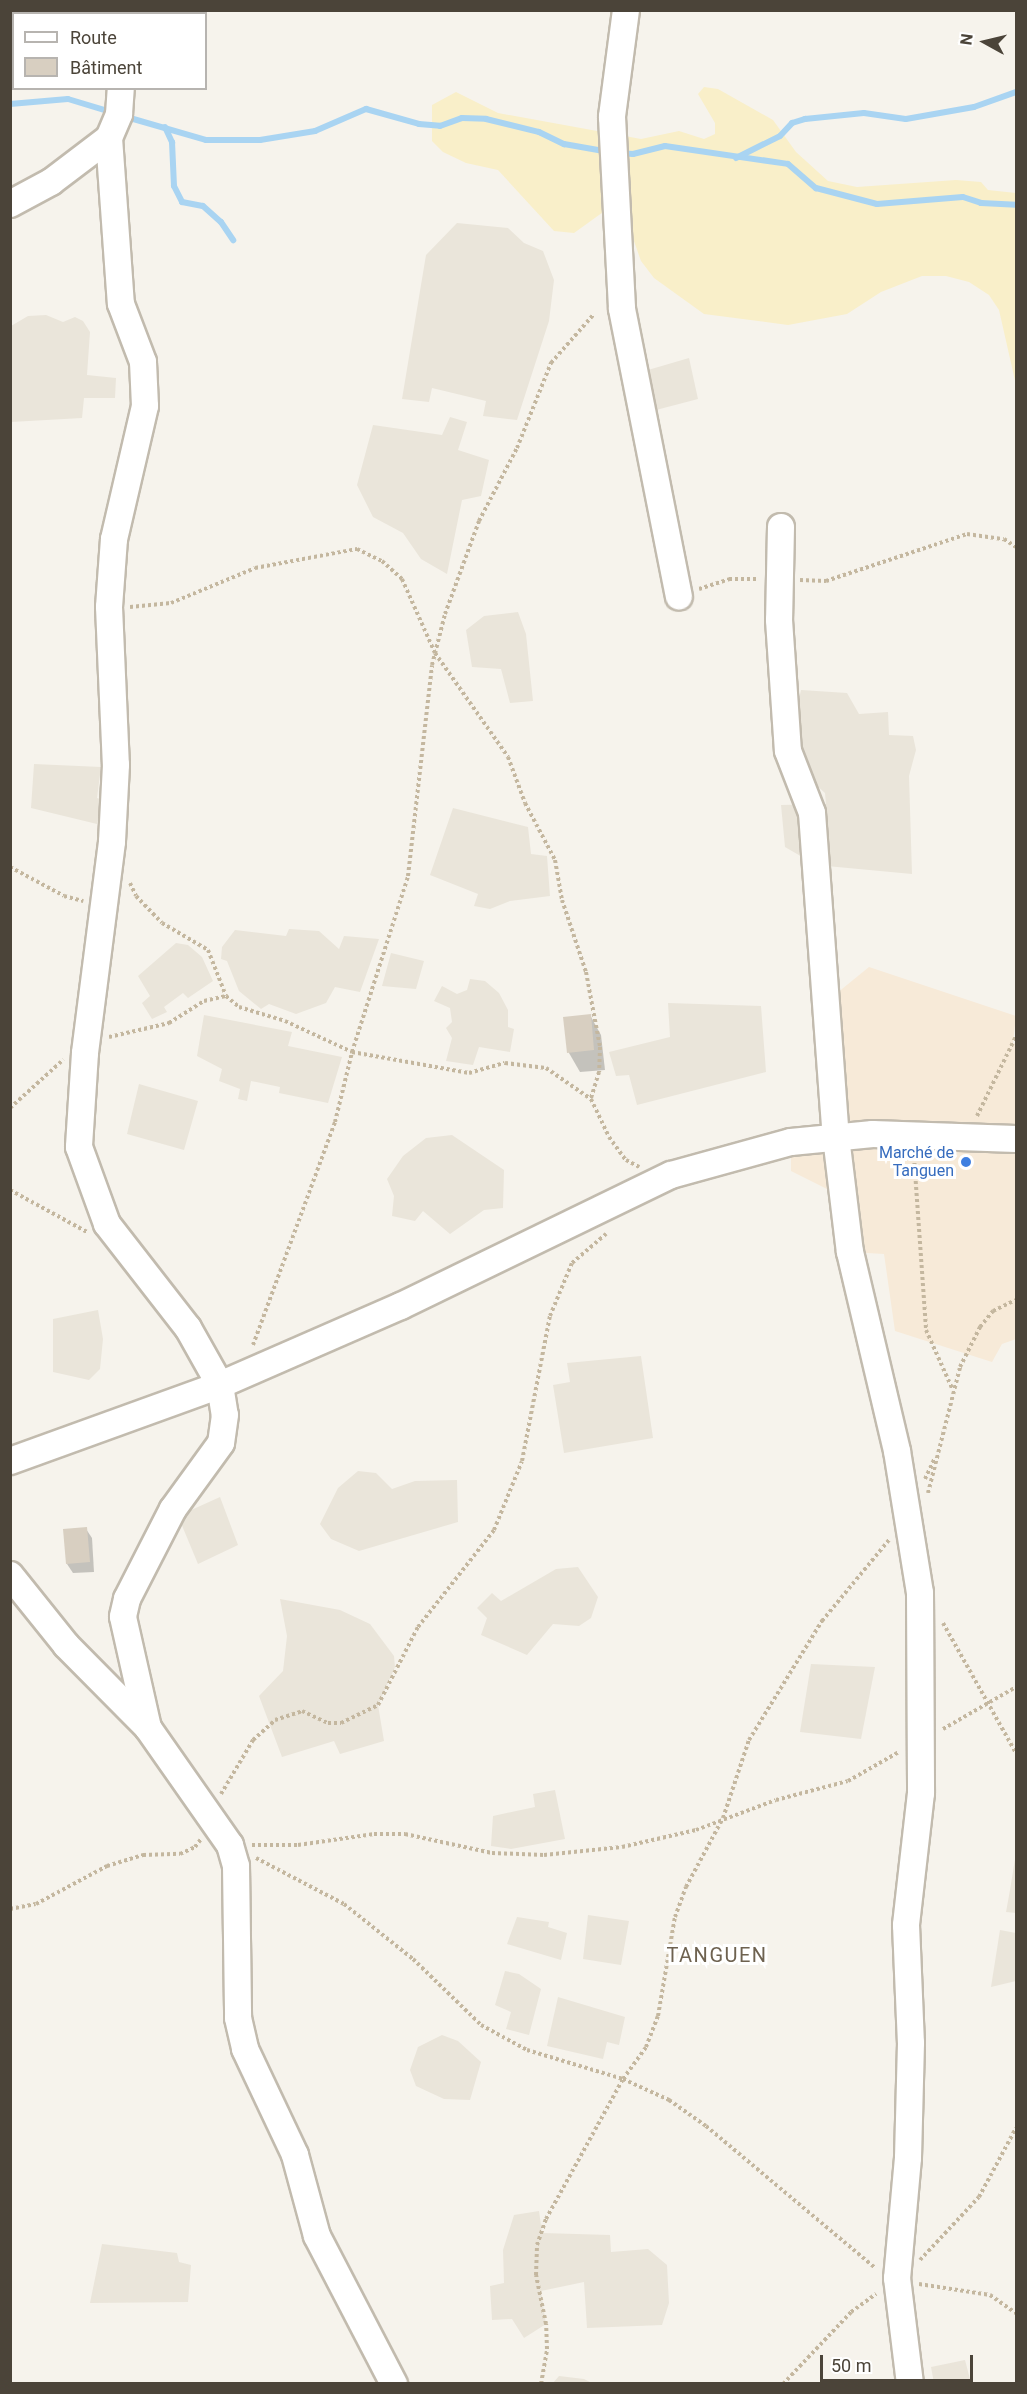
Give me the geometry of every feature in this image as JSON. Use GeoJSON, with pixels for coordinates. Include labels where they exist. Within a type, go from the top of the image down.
{"type":"FeatureCollection","features":[{"type":"Feature","properties":{"kind":"street"},"geometry":{"type":"LineString","coordinates":[[626,10],[612,117],[622,309],[679,596]]}},
{"type":"Feature","properties":{"kind":"street"},"geometry":{"type":"LineString","coordinates":[[121,90],[119,114],[110,138],[122,304],[143,362],[145,406],[114,539],[109,607],[116,765],[105,894],[87,1042],[79,1147],[92,1190],[106,1224],[188,1328],[220,1385],[225,1415],[221,1443],[173,1509],[127,1599],[123,1617],[148,1728]]}},
{"type":"Feature","properties":{"kind":"street"},"geometry":{"type":"LineString","coordinates":[[10,204],[51,182],[110,138]]}},
{"type":"Feature","properties":{"kind":"street"},"geometry":{"type":"LineString","coordinates":[[781,527],[779,620],[788,751],[812,813],[836,1137],[850,1252],[897,1451],[916,1508],[920,1593],[921,1793],[906,1925],[911,2043],[908,2158],[897,2278],[910,2384]]}},
{"type":"Feature","properties":{"kind":"street"},"geometry":{"type":"LineString","coordinates":[[10,1461],[245,1375],[401,1306],[671,1175],[791,1142],[836,1137],[912,1135],[1017,1139]]}},
{"type":"Feature","properties":{"kind":"street"},"geometry":{"type":"LineString","coordinates":[[10,1575],[66,1645],[148,1728],[230,1845],[236,1866],[238,2018],[245,2049],[295,2155],[317,2236],[394,2384]]}},
{"type":"Feature","properties":{"kind":"path"},"geometry":{"type":"LineString","coordinates":[[245,1375],[264,1311],[335,1122],[352,1052],[408,876],[435,653],[479,521],[517,448],[551,363],[594,314]]}},
{"type":"Feature","properties":{"kind":"path"},"geometry":{"type":"LineString","coordinates":[[679,596],[729,579],[826,581],[967,534],[1004,539],[1017,547]]}},
{"type":"Feature","properties":{"kind":"path"},"geometry":{"type":"LineString","coordinates":[[109,607],[171,603],[255,568],[357,549],[382,561],[402,579],[435,653],[508,757],[525,803],[555,860],[562,900],[586,972],[600,1047],[599,1072],[591,1099]]}},
{"type":"Feature","properties":{"kind":"path"},"geometry":{"type":"LineString","coordinates":[[10,867],[64,896],[83,901],[105,894],[136,896]]}},
{"type":"Feature","properties":{"kind":"path"},"geometry":{"type":"LineString","coordinates":[[126,874],[136,896],[162,922],[208,950],[226,996],[239,1007],[285,1021],[352,1052],[468,1073],[505,1063],[546,1068],[591,1099],[609,1137],[626,1160],[644,1170],[671,1175]]}},
{"type":"Feature","properties":{"kind":"path"},"geometry":{"type":"LineString","coordinates":[[10,1108],[46,1072],[87,1042],[169,1023],[204,1001],[226,996]]}},
{"type":"Feature","properties":{"kind":"path"},"geometry":{"type":"LineString","coordinates":[[965,1137],[1017,1036]]}},
{"type":"Feature","properties":{"kind":"path"},"geometry":{"type":"LineString","coordinates":[[912,1135],[926,1330],[952,1388]]}},
{"type":"Feature","properties":{"kind":"path"},"geometry":{"type":"LineString","coordinates":[[10,1190],[90,1234]]}},
{"type":"Feature","properties":{"kind":"path"},"geometry":{"type":"LineString","coordinates":[[10,1909],[36,1904],[107,1866],[143,1855],[180,1854],[195,1847],[231,1770],[253,1740],[275,1720],[302,1711],[328,1723],[341,1723],[378,1705],[418,1627],[494,1530],[522,1461],[550,1316],[572,1263],[593,1241],[614,1230]]}},
{"type":"Feature","properties":{"kind":"path"},"geometry":{"type":"LineString","coordinates":[[541,2384],[547,2349],[546,2324],[536,2275],[537,2245],[546,2219],[623,2079],[646,2047],[658,2016],[675,1917],[686,1887],[723,1818],[749,1740],[822,1621],[916,1508],[935,1458],[952,1388],[980,1327],[993,1311],[1017,1300]]}},
{"type":"Feature","properties":{"kind":"path"},"geometry":{"type":"LineString","coordinates":[[916,1508],[935,1458]]}},
{"type":"Feature","properties":{"kind":"path"},"geometry":{"type":"LineString","coordinates":[[942,1621],[987,1707],[1017,1754]]}},
{"type":"Feature","properties":{"kind":"path"},"geometry":{"type":"LineString","coordinates":[[230,1845],[298,1845],[374,1834],[405,1834],[492,1853],[544,1855],[622,1847],[696,1830],[723,1818],[848,1781],[987,1707],[1017,1687]]}},
{"type":"Feature","properties":{"kind":"path"},"geometry":{"type":"LineString","coordinates":[[230,1845],[344,1904],[413,1959],[481,2025],[527,2050],[623,2079],[669,2100],[706,2126],[869,2265],[897,2278],[931,2288],[990,2295],[1017,2313]]}},
{"type":"Feature","properties":{"kind":"shaded area"},"geometry":{"type":"Polygon","coordinates":[[[457,223],[508,228],[524,243],[543,251],[554,280],[549,321],[517,420],[483,416],[486,401],[432,388],[429,402],[402,399],[426,255],[457,223]]]}},
{"type":"Feature","properties":{"kind":"shaded area"},"geometry":{"type":"Polygon","coordinates":[[[46,315],[63,322],[75,317],[83,321],[90,332],[87,375],[116,378],[115,398],[84,398],[82,418],[11,422],[11,326],[28,316],[46,315]]]}},
{"type":"Feature","properties":{"kind":"shaded area"},"geometry":{"type":"Polygon","coordinates":[[[689,358],[698,399],[656,410],[648,370],[689,358]]]}},
{"type":"Feature","properties":{"kind":"shaded area"},"geometry":{"type":"Polygon","coordinates":[[[450,417],[467,422],[458,450],[489,460],[481,496],[462,500],[447,574],[421,559],[403,533],[373,517],[357,485],[373,425],[442,435],[450,417]]]}},
{"type":"Feature","properties":{"kind":"shaded area"},"geometry":{"type":"Polygon","coordinates":[[[518,612],[526,634],[533,701],[510,703],[501,669],[472,667],[466,630],[484,616],[518,612]]]}},
{"type":"Feature","properties":{"kind":"shaded area"},"geometry":{"type":"Polygon","coordinates":[[[801,690],[847,693],[859,714],[888,712],[889,735],[913,736],[916,750],[909,776],[912,874],[816,865],[785,847],[781,805],[826,804],[825,793],[805,775],[808,765],[788,751],[801,690]]]}},
{"type":"Feature","properties":{"kind":"shaded area"},"geometry":{"type":"Polygon","coordinates":[[[34,764],[101,767],[97,798],[103,800],[97,824],[31,808],[34,764]]]}},
{"type":"Feature","properties":{"kind":"shaded area"},"geometry":{"type":"Polygon","coordinates":[[[453,808],[528,827],[531,854],[547,856],[550,896],[510,901],[490,909],[474,906],[478,894],[430,875],[453,808]]]}},
{"type":"Feature","properties":{"kind":"shaded area"},"geometry":{"type":"Polygon","coordinates":[[[289,929],[319,931],[339,949],[344,936],[379,939],[360,992],[335,987],[326,1003],[296,1014],[269,1004],[261,1009],[239,991],[227,961],[221,959],[222,947],[235,930],[286,936],[289,929]]]}},
{"type":"Feature","properties":{"kind":"shaded area"},"geometry":{"type":"Polygon","coordinates":[[[176,943],[188,945],[202,957],[213,981],[188,998],[183,993],[164,1007],[167,1012],[152,1019],[142,1003],[150,996],[138,976],[176,943]]]}},
{"type":"Feature","properties":{"kind":"shaded area"},"geometry":{"type":"Polygon","coordinates":[[[391,953],[424,961],[416,989],[382,986],[391,953]]]}},
{"type":"Feature","properties":{"kind":"shaded area"},"geometry":{"type":"Polygon","coordinates":[[[869,967],[1016,1016],[1013,1043],[1016,1044],[1016,1339],[1002,1344],[992,1362],[895,1331],[884,1254],[850,1252],[843,1197],[791,1171],[791,1142],[836,1137],[826,1002],[869,967]]]}},
{"type":"Feature","properties":{"kind":"shaded area"},"geometry":{"type":"Polygon","coordinates":[[[470,979],[485,981],[499,993],[508,1010],[508,1027],[514,1029],[510,1052],[479,1047],[473,1065],[446,1061],[452,1038],[446,1028],[452,1022],[450,1008],[434,1001],[442,986],[457,994],[467,990],[470,979]]]}},
{"type":"Feature","properties":{"kind":"shaded area"},"geometry":{"type":"Polygon","coordinates":[[[668,1003],[761,1006],[766,1072],[637,1105],[629,1075],[616,1076],[609,1052],[670,1037],[668,1003]]]}},
{"type":"Feature","properties":{"kind":"shaded area"},"geometry":{"type":"Polygon","coordinates":[[[204,1015],[292,1032],[288,1046],[342,1057],[328,1103],[279,1093],[280,1087],[251,1081],[247,1101],[238,1099],[240,1089],[219,1081],[222,1069],[197,1056],[204,1015]]]}},
{"type":"Feature","properties":{"kind":"shaded area"},"geometry":{"type":"Polygon","coordinates":[[[139,1084],[198,1101],[184,1150],[127,1134],[139,1084]]]}},
{"type":"Feature","properties":{"kind":"shaded area"},"geometry":{"type":"Polygon","coordinates":[[[452,1135],[504,1170],[503,1208],[484,1210],[450,1234],[423,1211],[415,1221],[392,1216],[394,1196],[387,1179],[403,1156],[426,1138],[452,1135]]]}},
{"type":"Feature","properties":{"kind":"shaded area"},"geometry":{"type":"Polygon","coordinates":[[[98,1310],[103,1339],[100,1369],[89,1380],[53,1372],[53,1319],[98,1310]]]}},
{"type":"Feature","properties":{"kind":"shaded area"},"geometry":{"type":"Polygon","coordinates":[[[641,1356],[653,1438],[564,1453],[553,1385],[570,1382],[567,1363],[641,1356]]]}},
{"type":"Feature","properties":{"kind":"shaded area"},"geometry":{"type":"Polygon","coordinates":[[[358,1471],[376,1473],[392,1489],[415,1481],[457,1480],[458,1522],[359,1551],[331,1539],[320,1524],[338,1488],[358,1471]]]}},
{"type":"Feature","properties":{"kind":"shaded area"},"geometry":{"type":"Polygon","coordinates":[[[220,1497],[238,1545],[198,1564],[178,1516],[220,1497]]]}},
{"type":"Feature","properties":{"kind":"shaded area"},"geometry":{"type":"Polygon","coordinates":[[[578,1567],[598,1597],[591,1618],[579,1626],[553,1624],[527,1655],[481,1635],[487,1618],[477,1608],[492,1593],[501,1601],[556,1569],[578,1567]]]}},
{"type":"Feature","properties":{"kind":"shaded area"},"geometry":{"type":"Polygon","coordinates":[[[280,1599],[340,1610],[370,1624],[394,1656],[395,1667],[378,1705],[384,1741],[340,1754],[334,1741],[282,1757],[259,1696],[283,1671],[287,1636],[280,1599]]]}},
{"type":"Feature","properties":{"kind":"shaded area"},"geometry":{"type":"Polygon","coordinates":[[[811,1664],[875,1667],[861,1739],[800,1732],[811,1664]]]}},
{"type":"Feature","properties":{"kind":"shaded area"},"geometry":{"type":"Polygon","coordinates":[[[555,1790],[565,1839],[511,1849],[491,1846],[493,1816],[535,1807],[533,1794],[555,1790]]]}},
{"type":"Feature","properties":{"kind":"shaded area"},"geometry":{"type":"Polygon","coordinates":[[[1016,1853],[1016,1913],[1006,1912],[1016,1853]]]}},
{"type":"Feature","properties":{"kind":"shaded area"},"geometry":{"type":"Polygon","coordinates":[[[588,1915],[629,1921],[621,1965],[583,1959],[588,1915]]]}},
{"type":"Feature","properties":{"kind":"shaded area"},"geometry":{"type":"Polygon","coordinates":[[[517,1917],[549,1922],[548,1927],[567,1933],[561,1960],[507,1944],[517,1917]]]}},
{"type":"Feature","properties":{"kind":"shaded area"},"geometry":{"type":"Polygon","coordinates":[[[1000,1930],[1016,1933],[1016,1981],[991,1987],[1000,1930]]]}},
{"type":"Feature","properties":{"kind":"shaded area"},"geometry":{"type":"Polygon","coordinates":[[[505,1971],[519,1974],[541,1989],[529,2035],[506,2029],[511,2012],[495,2005],[505,1971]]]}},
{"type":"Feature","properties":{"kind":"shaded area"},"geometry":{"type":"Polygon","coordinates":[[[558,1997],[625,2017],[619,2045],[607,2042],[603,2059],[547,2046],[558,1997]]]}},
{"type":"Feature","properties":{"kind":"shaded area"},"geometry":{"type":"Polygon","coordinates":[[[442,2035],[458,2041],[481,2062],[470,2100],[444,2099],[416,2086],[410,2070],[418,2047],[442,2035]]]}},
{"type":"Feature","properties":{"kind":"shaded area"},"geometry":{"type":"Polygon","coordinates":[[[539,2211],[542,2233],[610,2235],[611,2252],[648,2249],[667,2265],[669,2303],[662,2325],[587,2328],[584,2282],[541,2291],[546,2324],[524,2338],[512,2319],[492,2320],[490,2286],[504,2283],[503,2250],[514,2215],[539,2211]]]}},
{"type":"Feature","properties":{"kind":"shaded area"},"geometry":{"type":"Polygon","coordinates":[[[102,2244],[177,2253],[179,2262],[191,2265],[188,2302],[90,2303],[102,2244]]]}},
{"type":"Feature","properties":{"kind":"shaded area"},"geometry":{"type":"Polygon","coordinates":[[[965,2360],[971,2383],[934,2383],[931,2367],[965,2360]]]}},
{"type":"Feature","properties":{"kind":"shaded area"},"geometry":{"type":"Polygon","coordinates":[[[559,2376],[584,2379],[592,2383],[553,2383],[559,2376]]]}},
{"type":"Feature","properties":{"kind":"sand"},"geometry":{"type":"Polygon","coordinates":[[[704,87],[718,89],[773,120],[796,152],[828,181],[857,187],[956,180],[981,182],[988,190],[1016,193],[1016,385],[999,310],[989,295],[969,282],[946,276],[922,276],[881,292],[847,314],[788,325],[704,314],[654,278],[641,261],[629,227],[606,210],[574,233],[554,231],[498,170],[466,163],[443,152],[432,141],[432,105],[456,92],[498,113],[641,139],[679,131],[704,139],[715,134],[715,123],[698,94],[704,87]]]}},
{"type":"Feature","properties":{"kind":"building"},"geometry":{"type":"Polygon","coordinates":[[[591,1014],[594,1050],[567,1053],[563,1017],[591,1014]]]}},
{"type":"Feature","properties":{"kind":"building"},"geometry":{"type":"Polygon","coordinates":[[[87,1527],[90,1562],[66,1564],[63,1529],[87,1527]]]}},
{"type":"Feature","properties":{"kind":"waterway"},"geometry":{"type":"LineString","coordinates":[[736,158],[780,136],[792,123],[805,119],[864,113],[906,119],[974,107],[1016,92]]}},
{"type":"Feature","properties":{"kind":"waterway"},"geometry":{"type":"LineString","coordinates":[[10,104],[68,99],[114,113]]}},
{"type":"Feature","properties":{"kind":"waterway"},"geometry":{"type":"LineString","coordinates":[[123,116],[206,140],[260,140],[315,131],[366,109],[419,124],[440,126],[462,118],[486,119],[539,132],[564,144],[609,152]]}},
{"type":"Feature","properties":{"kind":"waterway"},"geometry":{"type":"LineString","coordinates":[[165,127],[172,142],[174,186],[182,202],[203,206],[221,222],[233,240]]}},
{"type":"Feature","properties":{"kind":"waterway"},"geometry":{"type":"LineString","coordinates":[[619,153],[633,154],[665,146],[788,164],[816,188],[877,204],[963,197],[981,203],[1016,205]]}},
{"type":"Feature","properties":{"kind":"place","name":"Marché de Tanguen"},"geometry":{"type":"Point","coordinates":[966,1162]}},
{"type":"Feature","properties":{"kind":"district","name":"TANGUEN"},"geometry":{"type":"Point","coordinates":[717,1955]}}]}
